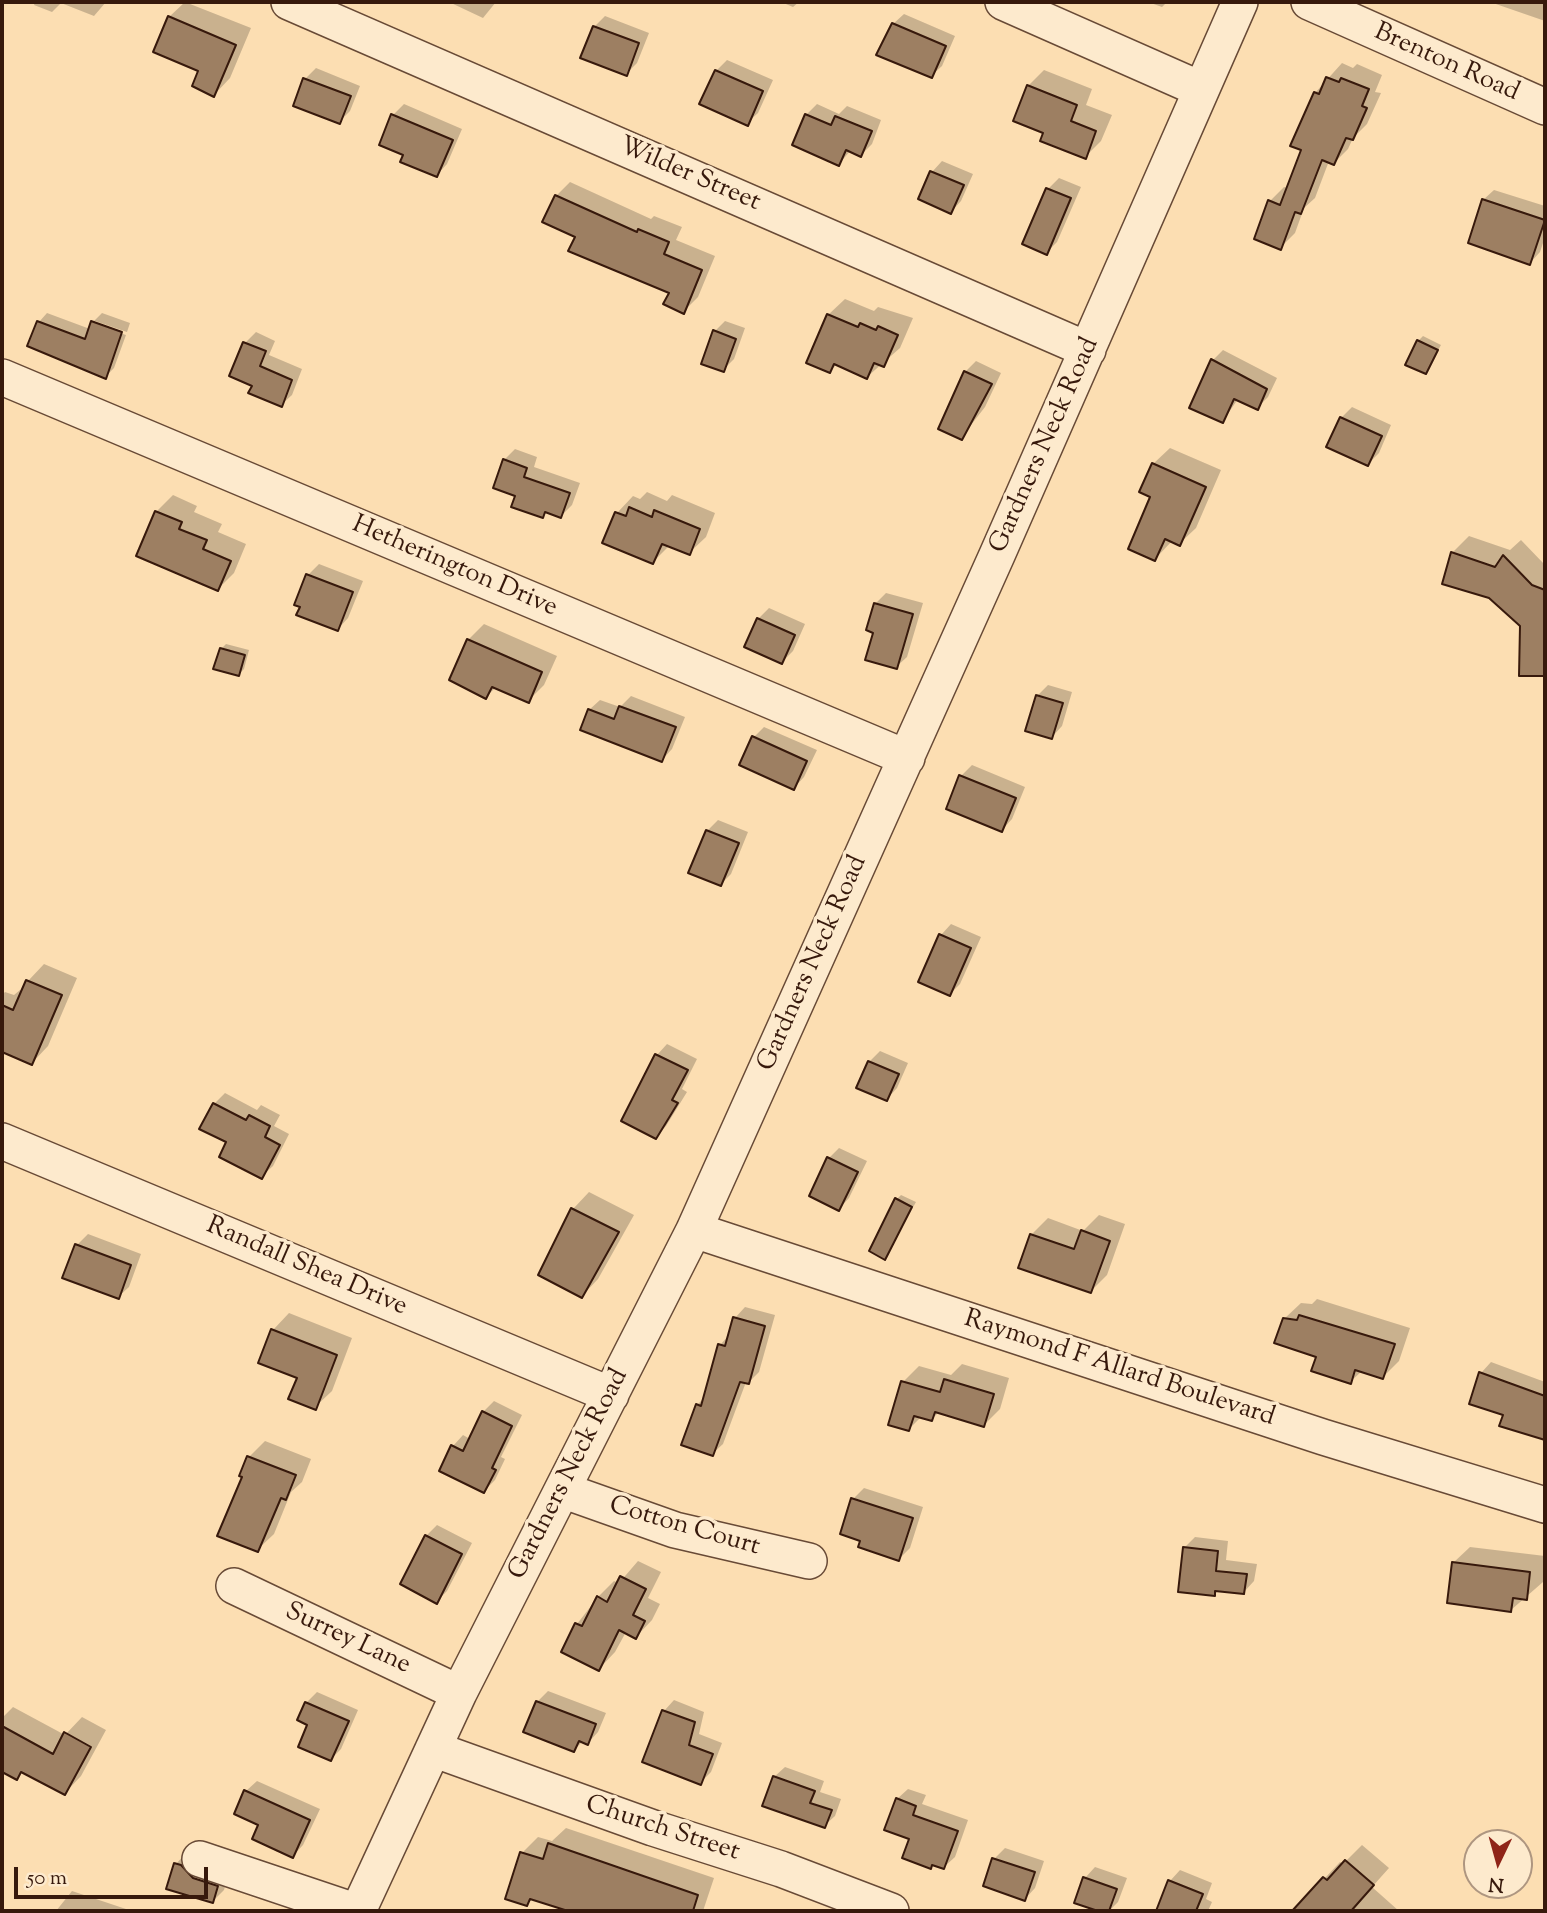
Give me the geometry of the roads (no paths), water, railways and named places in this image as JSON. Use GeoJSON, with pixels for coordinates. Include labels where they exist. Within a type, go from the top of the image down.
{"type":"FeatureCollection","features":[{"type":"Feature","properties":{"kind":"street","name":"Wilder Street"},"geometry":{"type":"LineString","coordinates":[[289,2],[1088,350]]}},
{"type":"Feature","properties":{"kind":"street"},"geometry":{"type":"LineString","coordinates":[[1003,2],[1200,89]]}},
{"type":"Feature","properties":{"kind":"street","name":"Gardners Neck Road"},"geometry":{"type":"LineString","coordinates":[[357,1911],[460,1693],[694,1230],[907,758],[1240,2]]}},
{"type":"Feature","properties":{"kind":"street","name":"Brenton Road"},"geometry":{"type":"LineString","coordinates":[[1309,2],[1545,107]]}},
{"type":"Feature","properties":{"kind":"street","name":"Hetherington Drive"},"geometry":{"type":"LineString","coordinates":[[2,377],[907,758]]}},
{"type":"Feature","properties":{"kind":"street","name":"Randall Shea Drive"},"geometry":{"type":"LineString","coordinates":[[2,1141],[611,1395]]}},
{"type":"Feature","properties":{"kind":"street","name":"Raymond F Allard Boulevard"},"geometry":{"type":"LineString","coordinates":[[694,1230],[1323,1437],[1545,1505]]}},
{"type":"Feature","properties":{"kind":"street","name":"Cotton Court"},"geometry":{"type":"LineString","coordinates":[[562,1489],[675,1530],[808,1561]]}},
{"type":"Feature","properties":{"kind":"street","name":"Surrey Lane"},"geometry":{"type":"LineString","coordinates":[[234,1586],[460,1693]]}},
{"type":"Feature","properties":{"kind":"street","name":"Church Street"},"geometry":{"type":"LineString","coordinates":[[433,1749],[653,1828],[781,1869],[891,1911]]}},
{"type":"Feature","properties":{"kind":"street"},"geometry":{"type":"LineString","coordinates":[[201,1859],[357,1911]]}}]}
